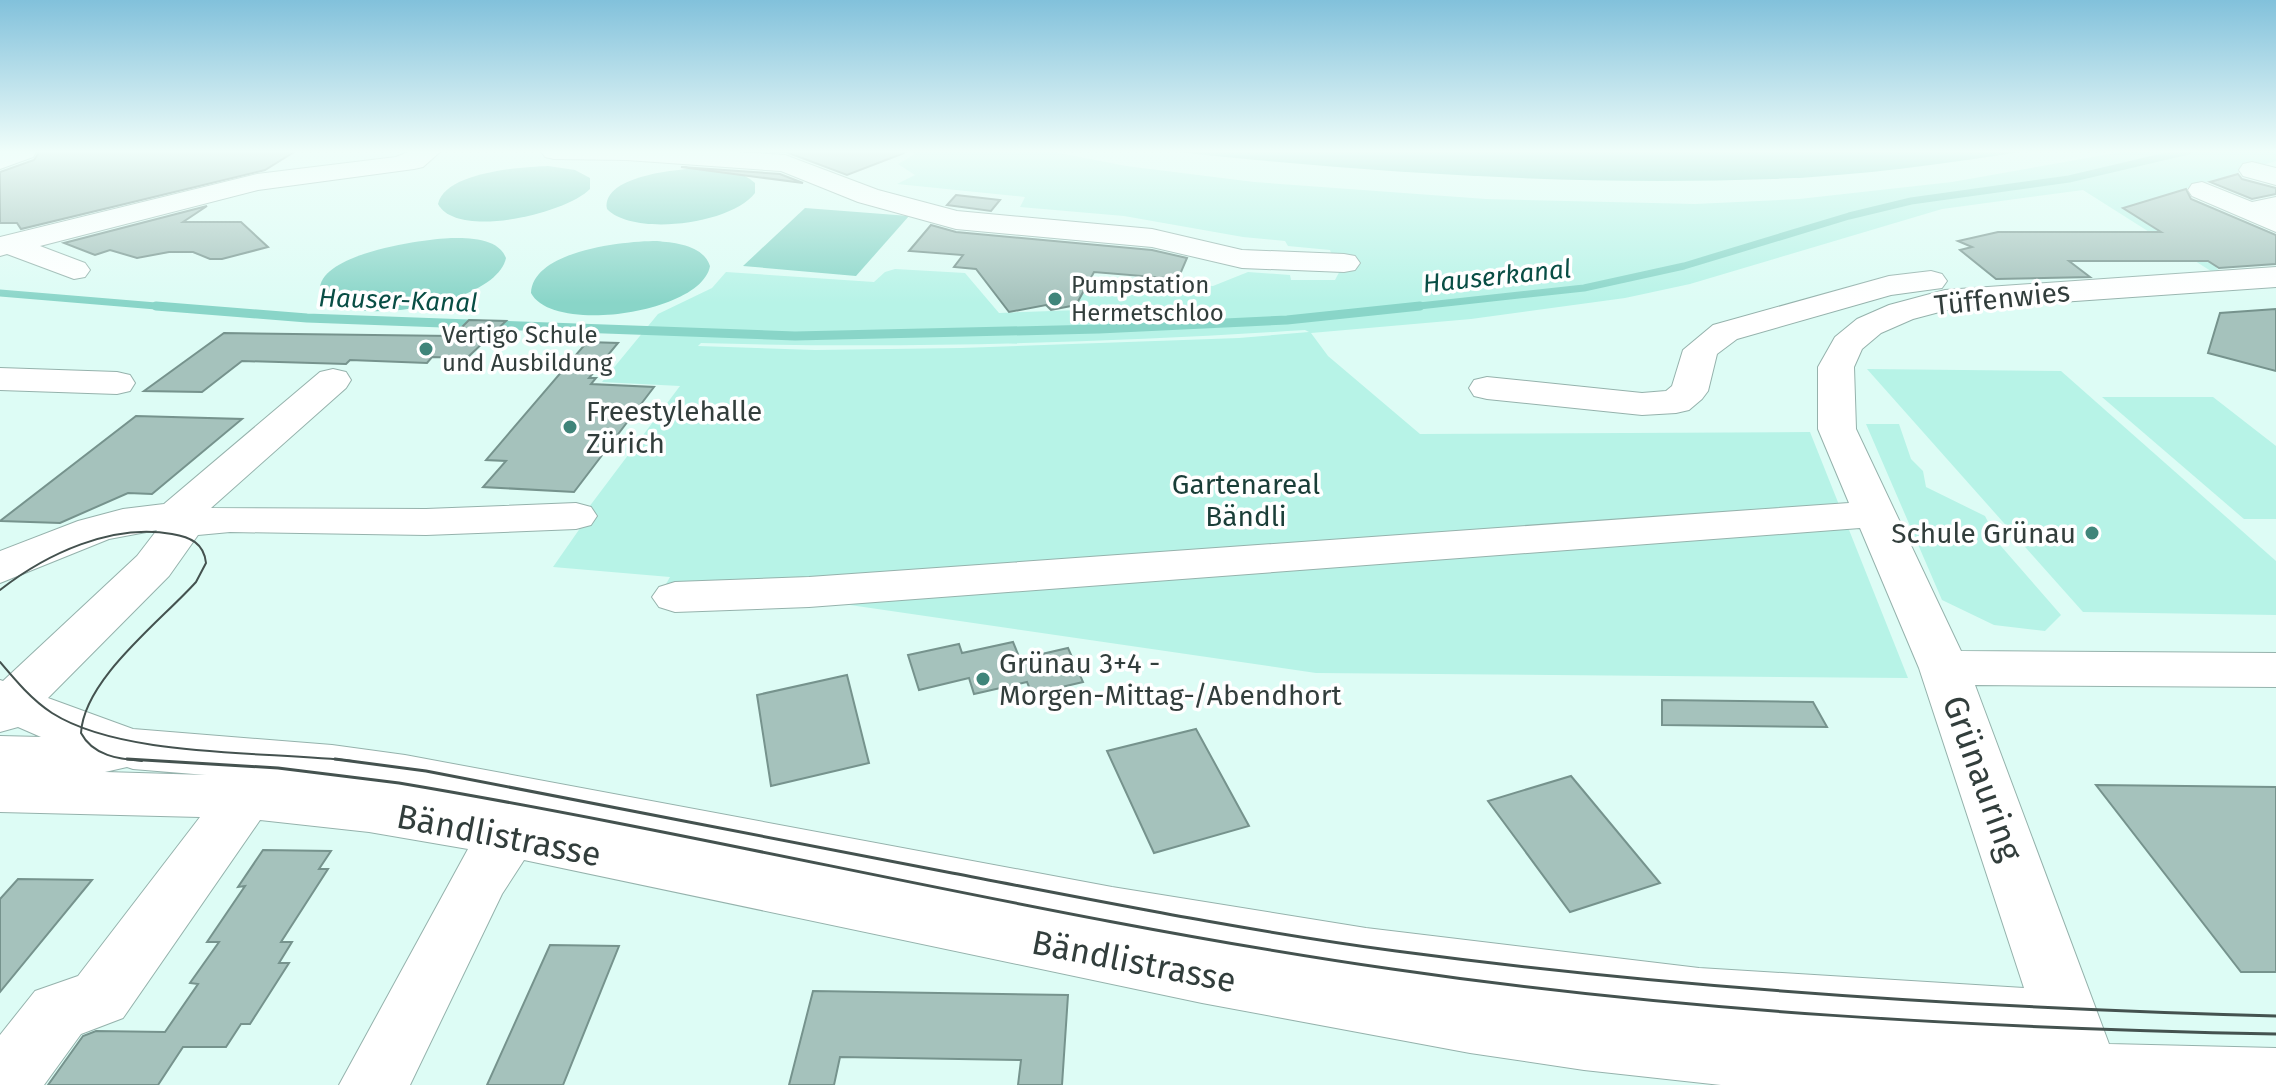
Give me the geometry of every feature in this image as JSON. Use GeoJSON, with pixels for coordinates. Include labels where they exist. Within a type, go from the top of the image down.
{"type":"FeatureCollection","features":[{"type":"Feature","properties":{"kind":"street"},"geometry":{"type":"LineString","coordinates":[[4,246],[179,202]]}},
{"type":"Feature","properties":{"kind":"street"},"geometry":{"type":"LineString","coordinates":[[889,202],[956,220],[1152,238],[1242,259],[1344,263]]}},
{"type":"Feature","properties":{"kind":"street"},"geometry":{"type":"LineString","coordinates":[[2241,202],[2262,208],[2276,223]]}},
{"type":"Feature","properties":{"kind":"street"},"geometry":{"type":"LineString","coordinates":[[4,246],[74,270]]}},
{"type":"Feature","properties":{"kind":"street","name":"Tüffenwies"},"geometry":{"type":"LineString","coordinates":[[1944,668],[1837,429],[1836,367],[1847,344],[1869,326],[1901,312],[1973,297],[2250,273]]}},
{"type":"Feature","properties":{"kind":"street"},"geometry":{"type":"LineString","coordinates":[[1487,388],[1642,404],[1670,403],[1687,394],[1697,360],[1706,345],[1733,329],[1916,281],[1943,283],[1973,297]]}},
{"type":"Feature","properties":{"kind":"street"},"geometry":{"type":"LineString","coordinates":[[2081,289],[2109,307],[2132,314],[2172,312]]}},
{"type":"Feature","properties":{"kind":"street"},"geometry":{"type":"LineString","coordinates":[[0,379],[117,383]]}},
{"type":"Feature","properties":{"kind":"street"},"geometry":{"type":"LineString","coordinates":[[133,749],[4,705],[153,566],[180,520],[333,380]]}},
{"type":"Feature","properties":{"kind":"street"},"geometry":{"type":"LineString","coordinates":[[675,597],[809,592],[1873,515]]}},
{"type":"Feature","properties":{"kind":"street"},"geometry":{"type":"LineString","coordinates":[[0,569],[83,533],[146,518],[426,522],[576,516]]}},
{"type":"Feature","properties":{"kind":"street","name":"Grünauring"},"geometry":{"type":"LineString","coordinates":[[2081,1060],[1944,668],[2276,670]]}},
{"type":"Feature","properties":{"kind":"street"},"geometry":{"type":"LineString","coordinates":[[0,756],[50,757],[133,749],[332,765],[405,775],[1127,915],[1500,974],[1716,999],[2081,1060]]}},
{"type":"Feature","properties":{"kind":"street","name":"Bändlistrasse"},"geometry":{"type":"LineString","coordinates":[[0,791],[245,798],[367,810],[509,835],[864,908],[1405,1012],[1704,1052],[1939,1069],[2081,1060],[2276,1080]]}},
{"type":"Feature","properties":{"kind":"street"},"geometry":{"type":"LineString","coordinates":[[3,1085],[58,1012],[100,998],[245,798]]}},
{"type":"Feature","properties":{"kind":"street"},"geometry":{"type":"LineString","coordinates":[[374,1085],[479,880],[509,835]]}},
{"type":"Feature","properties":{"kind":"green space","name":"Gartenareal Bändli"},"geometry":{"type":"Polygon","coordinates":[[[1023,202],[1997,202],[1942,209],[1690,284],[1625,298],[1471,319],[1311,333],[1328,356],[1420,434],[1810,432],[1908,678],[1316,673],[802,598],[657,600],[670,577],[553,567],[583,524],[577,523],[680,386],[602,382],[658,314],[712,288],[726,272],[874,282],[885,272],[895,269],[965,273],[999,313],[1080,310],[1074,294],[1130,281],[1213,286],[1248,272],[1290,275],[1291,280],[1335,280],[1344,263],[1332,256],[1330,250],[1288,246],[1285,241],[1243,237],[1124,216],[1020,207],[1023,202]],[[1309,332],[1003,344],[701,343],[698,346],[815,350],[961,348],[1239,338],[1309,332]]]}},
{"type":"Feature","properties":{"kind":"green space","name":"Gartenareal Bändli"},"geometry":{"type":"Polygon","coordinates":[[[2101,202],[2145,202],[2124,208],[2214,265],[2221,273],[2214,273],[2101,202]]]}},
{"type":"Feature","properties":{"kind":"green space"},"geometry":{"type":"Polygon","coordinates":[[[1867,369],[2061,371],[2276,561],[2276,615],[2083,612],[1867,369]]]}},
{"type":"Feature","properties":{"kind":"green space"},"geometry":{"type":"Polygon","coordinates":[[[2102,397],[2213,397],[2276,446],[2276,519],[2244,519],[2102,397]]]}},
{"type":"Feature","properties":{"kind":"green space"},"geometry":{"type":"Polygon","coordinates":[[[1866,424],[1899,424],[1911,459],[1923,471],[1926,487],[1985,516],[2000,545],[2061,615],[2045,631],[1994,625],[1942,600],[1866,424]]]}},
{"type":"Feature","properties":{"kind":"water"},"geometry":{"type":"Polygon","coordinates":[[[570,202],[537,214],[488,221],[449,215],[438,204],[570,202]]]}},
{"type":"Feature","properties":{"kind":"water"},"geometry":{"type":"Polygon","coordinates":[[[608,202],[746,202],[726,213],[682,223],[638,223],[620,218],[607,209],[608,202]]]}},
{"type":"Feature","properties":{"kind":"water"},"geometry":{"type":"Polygon","coordinates":[[[805,208],[909,216],[856,276],[743,266],[805,208]]]}},
{"type":"Feature","properties":{"kind":"water"},"geometry":{"type":"Polygon","coordinates":[[[451,238],[490,243],[497,246],[506,258],[496,274],[477,288],[422,307],[362,311],[338,306],[321,297],[321,282],[331,270],[349,260],[395,246],[451,238]]]}},
{"type":"Feature","properties":{"kind":"water"},"geometry":{"type":"Polygon","coordinates":[[[657,241],[695,249],[710,266],[701,282],[682,296],[626,313],[595,315],[567,313],[545,306],[531,293],[536,278],[563,258],[604,246],[657,241]]]}},
{"type":"Feature","properties":{"kind":"building"},"geometry":{"type":"Polygon","coordinates":[[[0,202],[134,202],[21,229],[17,223],[0,223],[0,202]]]}},
{"type":"Feature","properties":{"kind":"building"},"geometry":{"type":"Polygon","coordinates":[[[950,202],[999,202],[991,211],[947,205],[950,202]]]}},
{"type":"Feature","properties":{"kind":"building"},"geometry":{"type":"Polygon","coordinates":[[[2144,202],[2197,202],[2276,235],[2276,264],[2219,268],[2208,261],[2069,261],[2090,277],[1996,279],[1960,250],[1972,247],[1958,241],[1998,232],[2161,232],[2123,208],[2144,202]]]}},
{"type":"Feature","properties":{"kind":"building"},"geometry":{"type":"Polygon","coordinates":[[[207,206],[183,222],[241,222],[268,247],[222,259],[210,259],[193,252],[169,252],[137,258],[110,250],[95,255],[64,243],[207,206]]]}},
{"type":"Feature","properties":{"kind":"building"},"geometry":{"type":"Polygon","coordinates":[[[931,225],[956,232],[1152,250],[1187,258],[1178,279],[1094,272],[1076,305],[1051,310],[1046,305],[1009,312],[976,269],[954,267],[963,255],[909,251],[931,225]]]}},
{"type":"Feature","properties":{"kind":"building"},"geometry":{"type":"Polygon","coordinates":[[[2276,309],[2276,371],[2208,353],[2220,313],[2276,309]]]}},
{"type":"Feature","properties":{"kind":"building"},"geometry":{"type":"Polygon","coordinates":[[[469,320],[506,321],[467,358],[432,357],[427,363],[242,361],[202,392],[144,391],[224,333],[453,336],[469,320]]]}},
{"type":"Feature","properties":{"kind":"building","name":"Freestylehalle Zürich"},"geometry":{"type":"Polygon","coordinates":[[[587,342],[618,343],[589,378],[596,378],[591,384],[654,387],[574,492],[483,487],[506,461],[486,460],[587,342]]]}},
{"type":"Feature","properties":{"kind":"building"},"geometry":{"type":"Polygon","coordinates":[[[136,416],[242,419],[152,494],[128,493],[60,523],[0,521],[136,416]]]}},
{"type":"Feature","properties":{"kind":"building"},"geometry":{"type":"Polygon","coordinates":[[[1013,642],[1020,659],[1068,648],[1083,682],[1032,694],[1027,682],[974,694],[969,678],[919,690],[908,655],[959,644],[962,653],[1013,642]]]}},
{"type":"Feature","properties":{"kind":"building"},"geometry":{"type":"Polygon","coordinates":[[[847,675],[869,763],[771,786],[757,695],[847,675]]]}},
{"type":"Feature","properties":{"kind":"building"},"geometry":{"type":"Polygon","coordinates":[[[1662,700],[1813,702],[1827,727],[1662,725],[1662,700]]]}},
{"type":"Feature","properties":{"kind":"building"},"geometry":{"type":"Polygon","coordinates":[[[1196,729],[1249,826],[1154,853],[1107,751],[1196,729]]]}},
{"type":"Feature","properties":{"kind":"building"},"geometry":{"type":"Polygon","coordinates":[[[1571,776],[1660,883],[1570,912],[1488,801],[1571,776]]]}},
{"type":"Feature","properties":{"kind":"building"},"geometry":{"type":"Polygon","coordinates":[[[2096,785],[2276,787],[2276,972],[2241,972],[2096,785]]]}},
{"type":"Feature","properties":{"kind":"building"},"geometry":{"type":"Polygon","coordinates":[[[263,850],[331,851],[319,869],[328,869],[281,942],[292,942],[279,963],[289,963],[250,1024],[241,1024],[226,1047],[183,1047],[158,1085],[48,1085],[83,1036],[96,1031],[165,1032],[198,984],[190,983],[219,942],[207,942],[245,886],[238,887],[263,850]]]}},
{"type":"Feature","properties":{"kind":"building"},"geometry":{"type":"Polygon","coordinates":[[[18,879],[92,880],[0,992],[0,899],[18,879]]]}},
{"type":"Feature","properties":{"kind":"building"},"geometry":{"type":"Polygon","coordinates":[[[550,945],[619,946],[563,1085],[487,1085],[550,945]]]}},
{"type":"Feature","properties":{"kind":"building"},"geometry":{"type":"Polygon","coordinates":[[[813,991],[1068,995],[1062,1085],[1018,1085],[1021,1060],[840,1057],[834,1085],[789,1085],[813,991]]]}},
{"type":"Feature","properties":{"kind":"waterway","name":"Hauserkanal"},"geometry":{"type":"LineString","coordinates":[[1401,308],[1584,288],[1684,266],[1849,216],[1908,202]]}},
{"type":"Feature","properties":{"kind":"waterway","name":"Hauser-Kanal"},"geometry":{"type":"LineString","coordinates":[[0,293],[156,306]]}},
{"type":"Feature","properties":{"kind":"waterway","name":"Hauser-Kanal"},"geometry":{"type":"LineString","coordinates":[[156,306],[307,318],[795,336],[1099,329],[1287,320],[1401,308]]}},
{"type":"Feature","properties":{"kind":"waterway","name":"Hauser-Kanal"},"geometry":{"type":"LineString","coordinates":[[156,306],[180,308]]}},
{"type":"Feature","properties":{"kind":"waterway","name":"Hauserkanal"},"geometry":{"type":"LineString","coordinates":[[1401,308],[1420,306]]}},
{"type":"Feature","properties":{"kind":"tram line"},"geometry":{"type":"LineString","coordinates":[[0,590],[59,554],[103,537],[126,533],[172,534],[195,542],[202,550],[206,563],[196,582],[109,672],[95,692],[82,728]]}},
{"type":"Feature","properties":{"kind":"tram line"},"geometry":{"type":"LineString","coordinates":[[0,662],[31,696],[52,713],[82,728]]}},
{"type":"Feature","properties":{"kind":"tram line"},"geometry":{"type":"LineString","coordinates":[[82,728],[156,745],[346,761]]}},
{"type":"Feature","properties":{"kind":"tram line"},"geometry":{"type":"LineString","coordinates":[[82,728],[81,733],[92,747],[130,759]]}},
{"type":"Feature","properties":{"kind":"tram line"},"geometry":{"type":"LineString","coordinates":[[130,759],[278,768],[399,783],[1143,928],[1267,950],[1502,984],[1833,1015],[2054,1027],[2276,1034]]}},
{"type":"Feature","properties":{"kind":"tram line"},"geometry":{"type":"LineString","coordinates":[[130,759],[142,761]]}},
{"type":"Feature","properties":{"kind":"tram line"},"geometry":{"type":"LineString","coordinates":[[335,759],[346,761]]}},
{"type":"Feature","properties":{"kind":"tram line"},"geometry":{"type":"LineString","coordinates":[[346,761],[352,761]]}},
{"type":"Feature","properties":{"kind":"tram line"},"geometry":{"type":"LineString","coordinates":[[346,761],[426,771],[1118,905],[1396,951],[1725,987],[2055,1008],[2276,1016]]}},
{"type":"Feature","properties":{"kind":"place","name":"Pumpstation Hermetschloo"},"geometry":{"type":"Point","coordinates":[1055,299]}},
{"type":"Feature","properties":{"kind":"place","name":"Vertigo Schule und Ausbildung"},"geometry":{"type":"Point","coordinates":[426,349]}},
{"type":"Feature","properties":{"kind":"place","name":"Freestylehalle Zürich"},"geometry":{"type":"Point","coordinates":[570,427]}},
{"type":"Feature","properties":{"kind":"place","name":"Schule Grünau"},"geometry":{"type":"Point","coordinates":[2092,533]}},
{"type":"Feature","properties":{"kind":"place","name":"Grünau 3+4 - Morgen-Mittag-/Abendhort"},"geometry":{"type":"Point","coordinates":[983,679]}}]}
